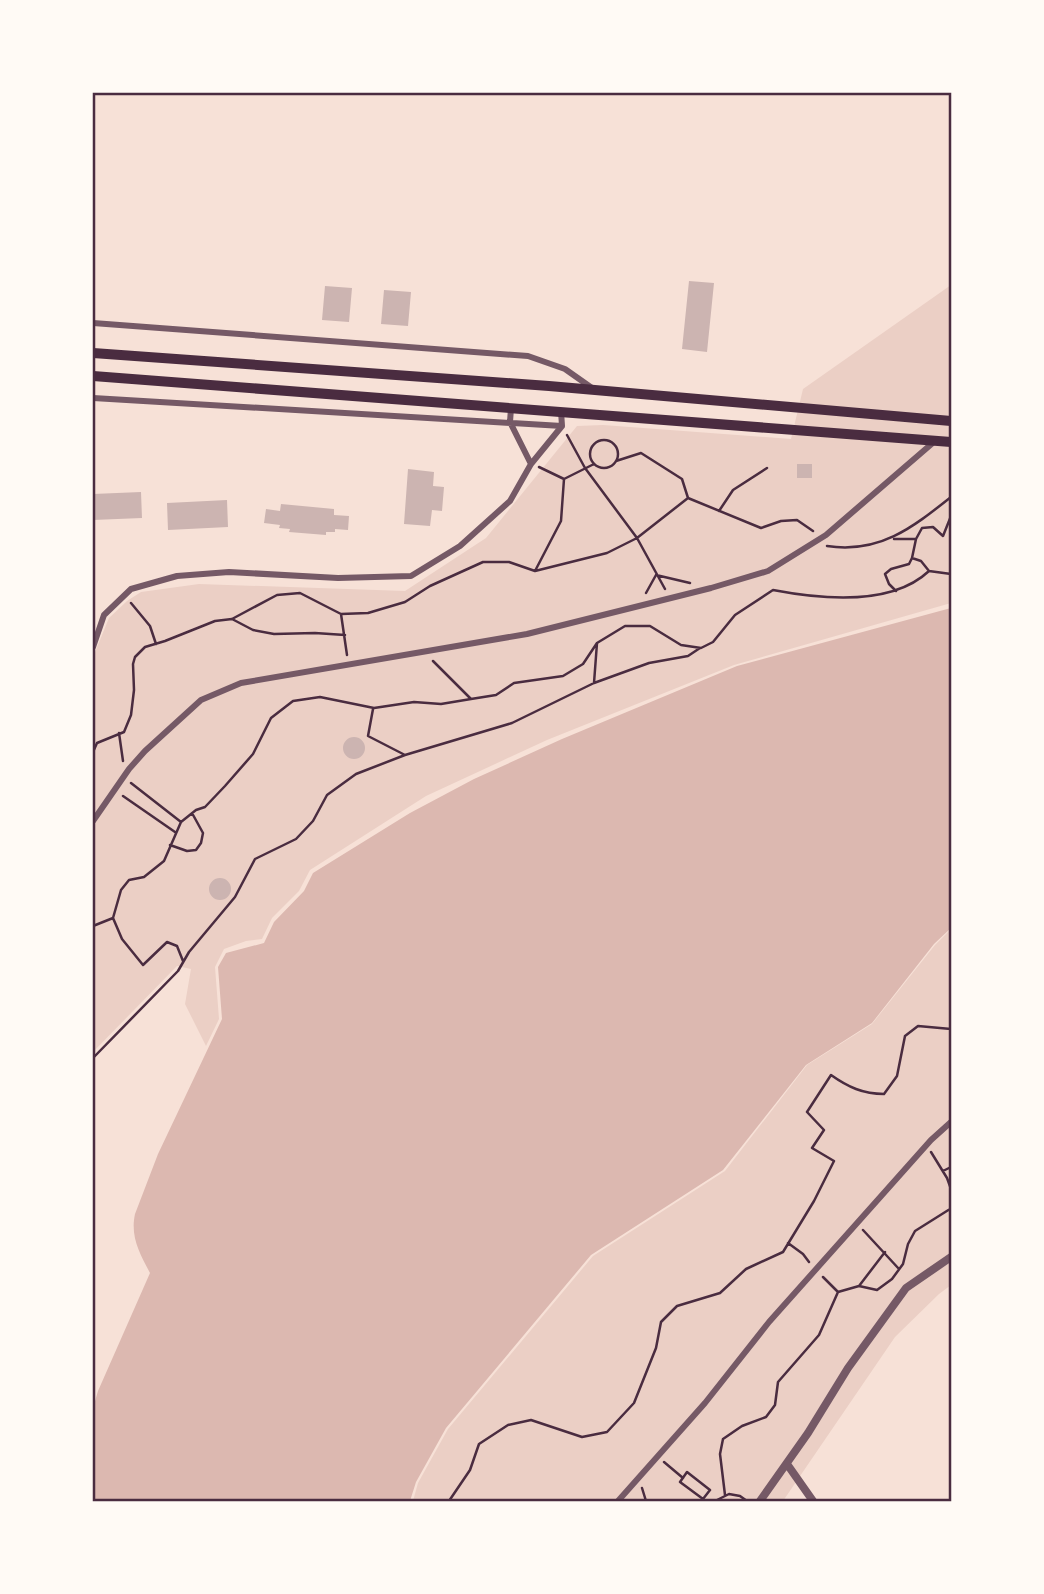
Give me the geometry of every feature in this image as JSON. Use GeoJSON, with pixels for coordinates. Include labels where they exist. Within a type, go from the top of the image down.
{"type":"FeatureCollection","features":[{"type":"Feature","properties":{"kind":"main road"},"geometry":{"type":"LineString","coordinates":[[93,354],[593,389],[951,421]]}},
{"type":"Feature","properties":{"kind":"main road"},"geometry":{"type":"LineString","coordinates":[[93,376],[951,442]]}},
{"type":"Feature","properties":{"kind":"street"},"geometry":{"type":"LineString","coordinates":[[93,323],[528,356],[565,369],[593,389]]}},
{"type":"Feature","properties":{"kind":"street"},"geometry":{"type":"LineString","coordinates":[[93,398],[562,426]]}},
{"type":"Feature","properties":{"kind":"street"},"geometry":{"type":"LineString","coordinates":[[511,407],[510,422],[531,464]]}},
{"type":"Feature","properties":{"kind":"street"},"geometry":{"type":"LineString","coordinates":[[93,647],[104,615],[131,589],[177,576],[216,573],[338,578],[411,576],[460,545],[510,501],[531,464],[562,426],[561,411]]}},
{"type":"Feature","properties":{"kind":"street"},"geometry":{"type":"LineString","coordinates":[[93,821],[145,751],[201,700],[241,683],[527,634],[711,588],[768,570],[819,539],[935,441]]}},
{"type":"Feature","properties":{"kind":"street"},"geometry":{"type":"LineString","coordinates":[[618,1501],[705,1402],[769,1322],[926,1146],[951,1122]]}},
{"type":"Feature","properties":{"kind":"street"},"geometry":{"type":"LineString","coordinates":[[760,1501],[905,1288],[951,1257]]}},
{"type":"Feature","properties":{"kind":"street"},"geometry":{"type":"LineString","coordinates":[[787,1464],[813,1501]]}},
{"type":"Feature","properties":{"kind":"path"},"geometry":{"type":"LineString","coordinates":[[562,426],[585,468],[637,538],[670,597]]}},
{"type":"Feature","properties":{"kind":"path"},"geometry":{"type":"LineString","coordinates":[[594,464],[591,451],[596,443],[604,440],[616,447],[616,461]]}},
{"type":"Feature","properties":{"kind":"path"},"geometry":{"type":"LineString","coordinates":[[564,479],[594,464],[607,468],[616,461],[641,453],[682,479],[688,498]]}},
{"type":"Feature","properties":{"kind":"path"},"geometry":{"type":"LineString","coordinates":[[531,464],[564,479]]}},
{"type":"Feature","properties":{"kind":"path"},"geometry":{"type":"LineString","coordinates":[[719,510],[733,490],[767,468]]}},
{"type":"Feature","properties":{"kind":"path"},"geometry":{"type":"LineString","coordinates":[[535,571],[561,521],[564,479]]}},
{"type":"Feature","properties":{"kind":"path"},"geometry":{"type":"LineString","coordinates":[[688,498],[761,528],[781,521],[797,520],[811,530],[824,545],[844,548],[891,538],[914,527],[951,497]]}},
{"type":"Feature","properties":{"kind":"path"},"geometry":{"type":"LineString","coordinates":[[93,752],[97,743],[124,732],[131,715],[135,657],[145,647],[215,621],[232,619],[277,595],[300,593],[341,614],[368,613],[393,608],[430,586],[482,562],[509,562],[535,571],[607,552],[637,538],[688,498]]}},
{"type":"Feature","properties":{"kind":"path"},"geometry":{"type":"LineString","coordinates":[[896,591],[885,574],[891,569],[909,564],[916,538],[922,528],[933,527],[943,536],[951,516]]}},
{"type":"Feature","properties":{"kind":"path"},"geometry":{"type":"LineString","coordinates":[[891,538],[916,538]]}},
{"type":"Feature","properties":{"kind":"path"},"geometry":{"type":"LineString","coordinates":[[912,558],[921,561],[929,571],[951,574]]}},
{"type":"Feature","properties":{"kind":"path"},"geometry":{"type":"LineString","coordinates":[[93,1058],[178,971],[189,952],[235,897],[255,859],[296,839],[313,821],[327,795],[356,774],[405,755],[512,723],[594,683],[649,663],[688,656],[713,642],[734,615],[773,590],[856,598],[896,591],[920,580],[929,571]]}},
{"type":"Feature","properties":{"kind":"path"},"geometry":{"type":"LineString","coordinates":[[656,575],[711,588]]}},
{"type":"Feature","properties":{"kind":"path"},"geometry":{"type":"LineString","coordinates":[[640,606],[656,575]]}},
{"type":"Feature","properties":{"kind":"path"},"geometry":{"type":"LineString","coordinates":[[125,595],[150,626],[156,644]]}},
{"type":"Feature","properties":{"kind":"path"},"geometry":{"type":"LineString","coordinates":[[341,614],[348,663]]}},
{"type":"Feature","properties":{"kind":"path"},"geometry":{"type":"LineString","coordinates":[[232,619],[253,630],[274,634],[345,635]]}},
{"type":"Feature","properties":{"kind":"path"},"geometry":{"type":"LineString","coordinates":[[183,963],[177,946],[167,942],[143,965],[122,939],[113,918],[121,890],[130,880],[144,877],[164,861],[181,822],[205,807],[225,786],[253,754],[271,718],[293,701],[320,697],[373,708],[401,704],[441,704],[496,695],[514,683],[563,676],[583,664],[597,643],[625,626],[650,626],[681,645],[701,648]]}},
{"type":"Feature","properties":{"kind":"path"},"geometry":{"type":"LineString","coordinates":[[594,683],[597,643]]}},
{"type":"Feature","properties":{"kind":"path"},"geometry":{"type":"LineString","coordinates":[[424,652],[471,699]]}},
{"type":"Feature","properties":{"kind":"path"},"geometry":{"type":"LineString","coordinates":[[373,708],[368,736],[405,755]]}},
{"type":"Feature","properties":{"kind":"path"},"geometry":{"type":"LineString","coordinates":[[119,733],[129,781],[181,822]]}},
{"type":"Feature","properties":{"kind":"path"},"geometry":{"type":"LineString","coordinates":[[114,790],[175,832]]}},
{"type":"Feature","properties":{"kind":"path"},"geometry":{"type":"LineString","coordinates":[[170,845],[187,851],[196,850],[201,844],[203,833],[192,813]]}},
{"type":"Feature","properties":{"kind":"path"},"geometry":{"type":"LineString","coordinates":[[93,926],[113,918]]}},
{"type":"Feature","properties":{"kind":"path"},"geometry":{"type":"LineString","coordinates":[[449,1501],[470,1470],[479,1444],[508,1425],[531,1420],[582,1437],[607,1432],[634,1403],[656,1348],[661,1322],[677,1306],[719,1293],[746,1269],[783,1252],[814,1201],[834,1161],[811,1148],[824,1130],[807,1112],[831,1074],[848,1086],[869,1094],[884,1094],[897,1076],[905,1036],[918,1026],[951,1029]]}},
{"type":"Feature","properties":{"kind":"path"},"geometry":{"type":"LineString","coordinates":[[926,1146],[943,1171],[951,1189]]}},
{"type":"Feature","properties":{"kind":"path"},"geometry":{"type":"LineString","coordinates":[[943,1171],[951,1167]]}},
{"type":"Feature","properties":{"kind":"path"},"geometry":{"type":"LineString","coordinates":[[725,1495],[720,1454],[723,1439],[742,1426],[766,1418],[775,1405],[778,1382],[819,1335],[838,1292],[859,1286],[877,1290],[892,1279],[900,1269],[915,1231],[950,1209],[951,1205]]}},
{"type":"Feature","properties":{"kind":"path"},"geometry":{"type":"LineString","coordinates":[[856,1223],[900,1269]]}},
{"type":"Feature","properties":{"kind":"path"},"geometry":{"type":"LineString","coordinates":[[859,1286],[885,1252]]}},
{"type":"Feature","properties":{"kind":"path"},"geometry":{"type":"LineString","coordinates":[[658,1457],[683,1478]]}},
{"type":"Feature","properties":{"kind":"path"},"geometry":{"type":"LineString","coordinates":[[687,1472],[710,1490],[703,1499],[680,1482],[683,1478],[687,1472]]}},
{"type":"Feature","properties":{"kind":"path"},"geometry":{"type":"LineString","coordinates":[[707,1493],[716,1500],[725,1495],[740,1496],[747,1501]]}},
{"type":"Feature","properties":{"kind":"shaded area"},"geometry":{"type":"Polygon","coordinates":[[[951,285],[951,603],[734,665],[547,740],[426,796],[310,870],[299,891],[272,918],[262,939],[246,941],[224,949],[215,967],[219,1019],[206,1046],[185,1004],[191,969],[177,966],[93,1052],[93,657],[109,618],[127,601],[141,592],[199,584],[405,591],[486,538],[577,426],[603,425],[791,439],[803,389],[951,285]]]}},
{"type":"Feature","properties":{"kind":"shaded area"},"geometry":{"type":"Polygon","coordinates":[[[951,608],[951,928],[934,944],[872,1023],[806,1065],[723,1170],[591,1255],[446,1428],[416,1482],[410,1501],[93,1501],[93,1408],[150,1273],[135,1238],[135,1214],[158,1154],[222,1019],[218,967],[226,953],[264,943],[274,922],[304,891],[313,873],[410,813],[474,779],[737,666],[951,608]]]}},
{"type":"Feature","properties":{"kind":"shaded area"},"geometry":{"type":"Polygon","coordinates":[[[951,929],[951,1285],[895,1337],[783,1501],[413,1501],[418,1483],[448,1429],[593,1256],[725,1171],[807,1065],[872,1024],[951,929]]]}},
{"type":"Feature","properties":{"kind":"building"},"geometry":{"type":"Polygon","coordinates":[[[689,281],[714,283],[707,352],[682,349],[689,281]]]}},
{"type":"Feature","properties":{"kind":"building"},"geometry":{"type":"Polygon","coordinates":[[[325,286],[352,288],[349,322],[322,320],[325,286]]]}},
{"type":"Feature","properties":{"kind":"building"},"geometry":{"type":"Polygon","coordinates":[[[384,290],[411,292],[408,326],[381,324],[384,290]]]}},
{"type":"Feature","properties":{"kind":"building"},"geometry":{"type":"Polygon","coordinates":[[[797,464],[812,464],[812,478],[797,478],[797,464]]]}},
{"type":"Feature","properties":{"kind":"building"},"geometry":{"type":"Polygon","coordinates":[[[408,469],[434,472],[433,486],[444,487],[442,511],[432,510],[430,526],[404,524],[408,469]]]}},
{"type":"Feature","properties":{"kind":"building"},"geometry":{"type":"Polygon","coordinates":[[[141,492],[142,518],[93,520],[93,494],[141,492]]]}},
{"type":"Feature","properties":{"kind":"building"},"geometry":{"type":"Polygon","coordinates":[[[227,500],[228,527],[168,530],[167,503],[227,500]]]}},
{"type":"Feature","properties":{"kind":"building"},"geometry":{"type":"Polygon","coordinates":[[[281,504],[334,509],[334,515],[349,516],[348,530],[335,529],[335,532],[326,532],[326,535],[289,532],[290,529],[279,528],[280,525],[264,523],[266,509],[280,511],[281,504]]]}},
{"type":"Feature","properties":{"kind":"building"},"geometry":{"type":"Polygon","coordinates":[[[354,737],[362,740],[365,748],[362,756],[354,759],[346,756],[343,748],[346,740],[354,737]]]}},
{"type":"Feature","properties":{"kind":"building"},"geometry":{"type":"Polygon","coordinates":[[[220,878],[230,885],[231,889],[224,899],[220,900],[210,893],[209,889],[216,879],[220,878]]]}}]}
